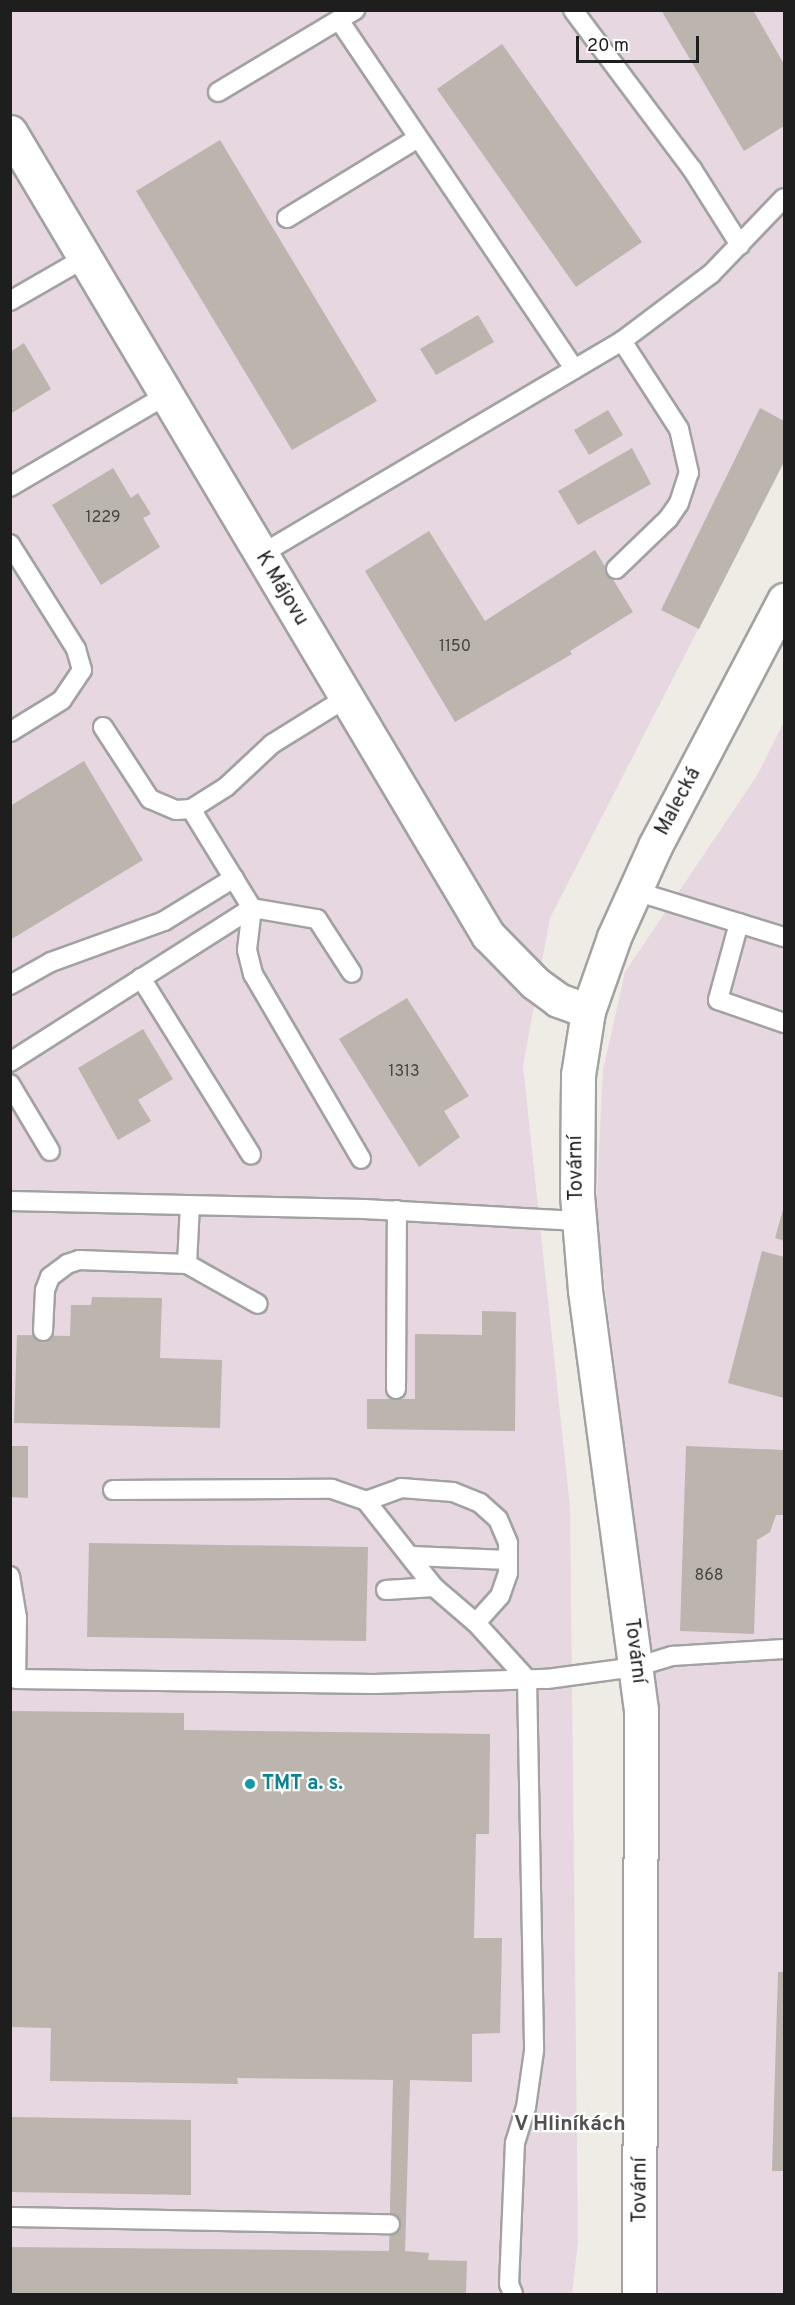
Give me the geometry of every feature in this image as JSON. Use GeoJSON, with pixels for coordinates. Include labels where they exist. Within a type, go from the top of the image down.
{"type":"FeatureCollection","features":[{"type":"Feature","properties":{"kind":"street","name":"K Májovu"},"geometry":{"type":"LineString","coordinates":[[10,132],[83,259],[488,935],[535,983],[558,1000],[588,1011]]}},
{"type":"Feature","properties":{"kind":"street","name":"Malecká"},"geometry":{"type":"LineString","coordinates":[[588,1011],[597,978],[635,891],[784,600]]}},
{"type":"Feature","properties":{"kind":"street","name":"Tovární"},"geometry":{"type":"LineString","coordinates":[[588,1011],[578,1075],[578,1221],[636,1666],[644,1775],[639,2295]]}},
{"type":"Feature","properties":{"kind":"lane"},"geometry":{"type":"LineString","coordinates":[[573,10],[692,169],[740,245]]}},
{"type":"Feature","properties":{"kind":"lane"},"geometry":{"type":"LineString","coordinates":[[218,92],[347,15],[418,138],[574,369]]}},
{"type":"Feature","properties":{"kind":"lane"},"geometry":{"type":"LineString","coordinates":[[287,218],[418,138]]}},
{"type":"Feature","properties":{"kind":"lane"},"geometry":{"type":"LineString","coordinates":[[260,555],[622,341],[686,295],[740,245],[784,198]]}},
{"type":"Feature","properties":{"kind":"lane"},"geometry":{"type":"LineString","coordinates":[[10,301],[83,259]]}},
{"type":"Feature","properties":{"kind":"lane"},"geometry":{"type":"LineString","coordinates":[[616,569],[668,519],[679,503],[689,473],[679,429],[622,341]]}},
{"type":"Feature","properties":{"kind":"lane"},"geometry":{"type":"LineString","coordinates":[[10,487],[165,396]]}},
{"type":"Feature","properties":{"kind":"lane"},"geometry":{"type":"LineString","coordinates":[[10,544],[76,649],[82,670],[62,700],[10,732]]}},
{"type":"Feature","properties":{"kind":"lane"},"geometry":{"type":"LineString","coordinates":[[103,726],[150,799],[176,810],[191,809],[226,788],[272,744],[346,698]]}},
{"type":"Feature","properties":{"kind":"lane"},"geometry":{"type":"LineString","coordinates":[[191,809],[252,908],[247,950],[253,974],[361,1159]]}},
{"type":"Feature","properties":{"kind":"lane"},"geometry":{"type":"LineString","coordinates":[[10,985],[51,962],[164,921],[234,878]]}},
{"type":"Feature","properties":{"kind":"lane"},"geometry":{"type":"LineString","coordinates":[[635,891],[784,937]]}},
{"type":"Feature","properties":{"kind":"lane"},"geometry":{"type":"LineString","coordinates":[[10,1062],[252,908],[317,919],[352,973]]}},
{"type":"Feature","properties":{"kind":"lane"},"geometry":{"type":"LineString","coordinates":[[739,923],[718,999],[784,1023]]}},
{"type":"Feature","properties":{"kind":"lane"},"geometry":{"type":"LineString","coordinates":[[141,978],[251,1155]]}},
{"type":"Feature","properties":{"kind":"lane"},"geometry":{"type":"LineString","coordinates":[[10,1084],[50,1151]]}},
{"type":"Feature","properties":{"kind":"lane"},"geometry":{"type":"LineString","coordinates":[[10,1201],[397,1210],[578,1221]]}},
{"type":"Feature","properties":{"kind":"lane"},"geometry":{"type":"LineString","coordinates":[[187,1264],[190,1205]]}},
{"type":"Feature","properties":{"kind":"lane"},"geometry":{"type":"LineString","coordinates":[[396,1389],[397,1210]]}},
{"type":"Feature","properties":{"kind":"lane"},"geometry":{"type":"LineString","coordinates":[[43,1331],[45,1290],[50,1277],[67,1264],[79,1260],[187,1264],[258,1304]]}},
{"type":"Feature","properties":{"kind":"lane"},"geometry":{"type":"LineString","coordinates":[[366,1501],[401,1488],[469,1497],[498,1519],[508,1543],[508,1573],[500,1596],[476,1623]]}},
{"type":"Feature","properties":{"kind":"lane"},"geometry":{"type":"LineString","coordinates":[[113,1490],[332,1489],[366,1501],[412,1556],[434,1587],[476,1623],[527,1679],[534,2051],[530,2087],[515,2142],[508,2284],[513,2295]]}},
{"type":"Feature","properties":{"kind":"lane"},"geometry":{"type":"LineString","coordinates":[[412,1556],[508,1560]]}},
{"type":"Feature","properties":{"kind":"lane"},"geometry":{"type":"LineString","coordinates":[[10,1576],[18,1618],[13,1679],[374,1684],[527,1679],[636,1666],[672,1656],[784,1648]]}},
{"type":"Feature","properties":{"kind":"lane"},"geometry":{"type":"LineString","coordinates":[[386,1590],[434,1587]]}},
{"type":"Feature","properties":{"kind":"lane"},"geometry":{"type":"LineString","coordinates":[[10,2217],[390,2224]]}},
{"type":"Feature","properties":{"kind":"shaded area"},"geometry":{"type":"Polygon","coordinates":[[[11,11],[784,11],[784,462],[550,918],[523,1066],[570,1507],[578,2242],[572,2294],[11,2294],[11,11]]]}},
{"type":"Feature","properties":{"kind":"shaded area"},"geometry":{"type":"Polygon","coordinates":[[[784,722],[784,2294],[648,2294],[655,1707],[596,1213],[603,1070],[625,972],[758,774],[784,722]]]}},
{"type":"Feature","properties":{"kind":"building"},"geometry":{"type":"Polygon","coordinates":[[[661,10],[753,10],[784,64],[784,126],[744,151],[661,10]]]}},
{"type":"Feature","properties":{"kind":"building"},"geometry":{"type":"Polygon","coordinates":[[[502,44],[642,242],[576,287],[437,89],[502,44]]]}},
{"type":"Feature","properties":{"kind":"building"},"geometry":{"type":"Polygon","coordinates":[[[220,140],[377,401],[292,450],[136,191],[220,140]]]}},
{"type":"Feature","properties":{"kind":"building"},"geometry":{"type":"Polygon","coordinates":[[[478,315],[494,342],[436,375],[420,349],[478,315]]]}},
{"type":"Feature","properties":{"kind":"building"},"geometry":{"type":"Polygon","coordinates":[[[24,343],[51,389],[10,414],[10,352],[24,343]]]}},
{"type":"Feature","properties":{"kind":"building"},"geometry":{"type":"Polygon","coordinates":[[[760,408],[784,421],[784,462],[699,629],[661,610],[760,408]]]}},
{"type":"Feature","properties":{"kind":"building"},"geometry":{"type":"Polygon","coordinates":[[[608,410],[623,435],[589,455],[574,430],[608,410]]]}},
{"type":"Feature","properties":{"kind":"building"},"geometry":{"type":"Polygon","coordinates":[[[632,448],[651,484],[578,525],[558,491],[632,448]]]}},
{"type":"Feature","properties":{"kind":"building"},"geometry":{"type":"Polygon","coordinates":[[[113,468],[131,498],[138,493],[151,514],[143,518],[160,547],[101,585],[52,505],[113,468]]]}},
{"type":"Feature","properties":{"kind":"building"},"geometry":{"type":"Polygon","coordinates":[[[429,531],[485,621],[595,550],[633,612],[570,651],[572,654],[455,722],[365,571],[429,531]]]}},
{"type":"Feature","properties":{"kind":"building"},"geometry":{"type":"Polygon","coordinates":[[[84,761],[143,860],[10,940],[10,806],[84,761]]]}},
{"type":"Feature","properties":{"kind":"building"},"geometry":{"type":"Polygon","coordinates":[[[407,998],[469,1096],[444,1111],[460,1137],[419,1167],[339,1039],[407,998]]]}},
{"type":"Feature","properties":{"kind":"building"},"geometry":{"type":"Polygon","coordinates":[[[143,1029],[173,1079],[138,1100],[151,1121],[118,1140],[78,1068],[143,1029]]]}},
{"type":"Feature","properties":{"kind":"building"},"geometry":{"type":"Polygon","coordinates":[[[784,1206],[784,1241],[775,1238],[784,1206]]]}},
{"type":"Feature","properties":{"kind":"building"},"geometry":{"type":"Polygon","coordinates":[[[762,1251],[784,1257],[784,1398],[728,1383],[762,1251]]]}},
{"type":"Feature","properties":{"kind":"building"},"geometry":{"type":"Polygon","coordinates":[[[92,1297],[162,1298],[160,1358],[222,1360],[220,1428],[14,1423],[17,1335],[70,1336],[71,1305],[91,1305],[92,1297]]]}},
{"type":"Feature","properties":{"kind":"building"},"geometry":{"type":"Polygon","coordinates":[[[482,1311],[516,1312],[515,1431],[367,1429],[367,1399],[415,1399],[415,1334],[482,1335],[482,1311]]]}},
{"type":"Feature","properties":{"kind":"building"},"geometry":{"type":"Polygon","coordinates":[[[10,1446],[28,1446],[28,1498],[10,1497],[10,1446]]]}},
{"type":"Feature","properties":{"kind":"building"},"geometry":{"type":"Polygon","coordinates":[[[686,1446],[784,1450],[784,1515],[776,1515],[770,1532],[757,1540],[754,1634],[680,1631],[686,1446]]]}},
{"type":"Feature","properties":{"kind":"building"},"geometry":{"type":"Polygon","coordinates":[[[89,1543],[368,1547],[366,1641],[87,1637],[89,1543]]]}},
{"type":"Feature","properties":{"kind":"building"},"geometry":{"type":"Polygon","coordinates":[[[10,1711],[184,1713],[184,1730],[490,1734],[489,1834],[476,1834],[474,1938],[502,1938],[500,2033],[472,2034],[472,2082],[410,2080],[405,2251],[429,2253],[428,2260],[467,2261],[466,2294],[10,2294],[10,2247],[389,2251],[393,2080],[237,2078],[238,2084],[50,2081],[51,2028],[10,2027],[10,1711]]]}},
{"type":"Feature","properties":{"kind":"building"},"geometry":{"type":"Polygon","coordinates":[[[778,1972],[784,1972],[784,2171],[772,2171],[778,1972]]]}},
{"type":"Feature","properties":{"kind":"building"},"geometry":{"type":"Polygon","coordinates":[[[10,2117],[191,2120],[191,2195],[10,2192],[10,2117]]]}},
{"type":"Feature","properties":{"kind":"place","name":"TMT a. s."},"geometry":{"type":"Point","coordinates":[250,1784]}},
{"type":"Feature","properties":{"kind":"district","name":"V Hliníkách"},"geometry":{"type":"Point","coordinates":[570,2125]}}]}
